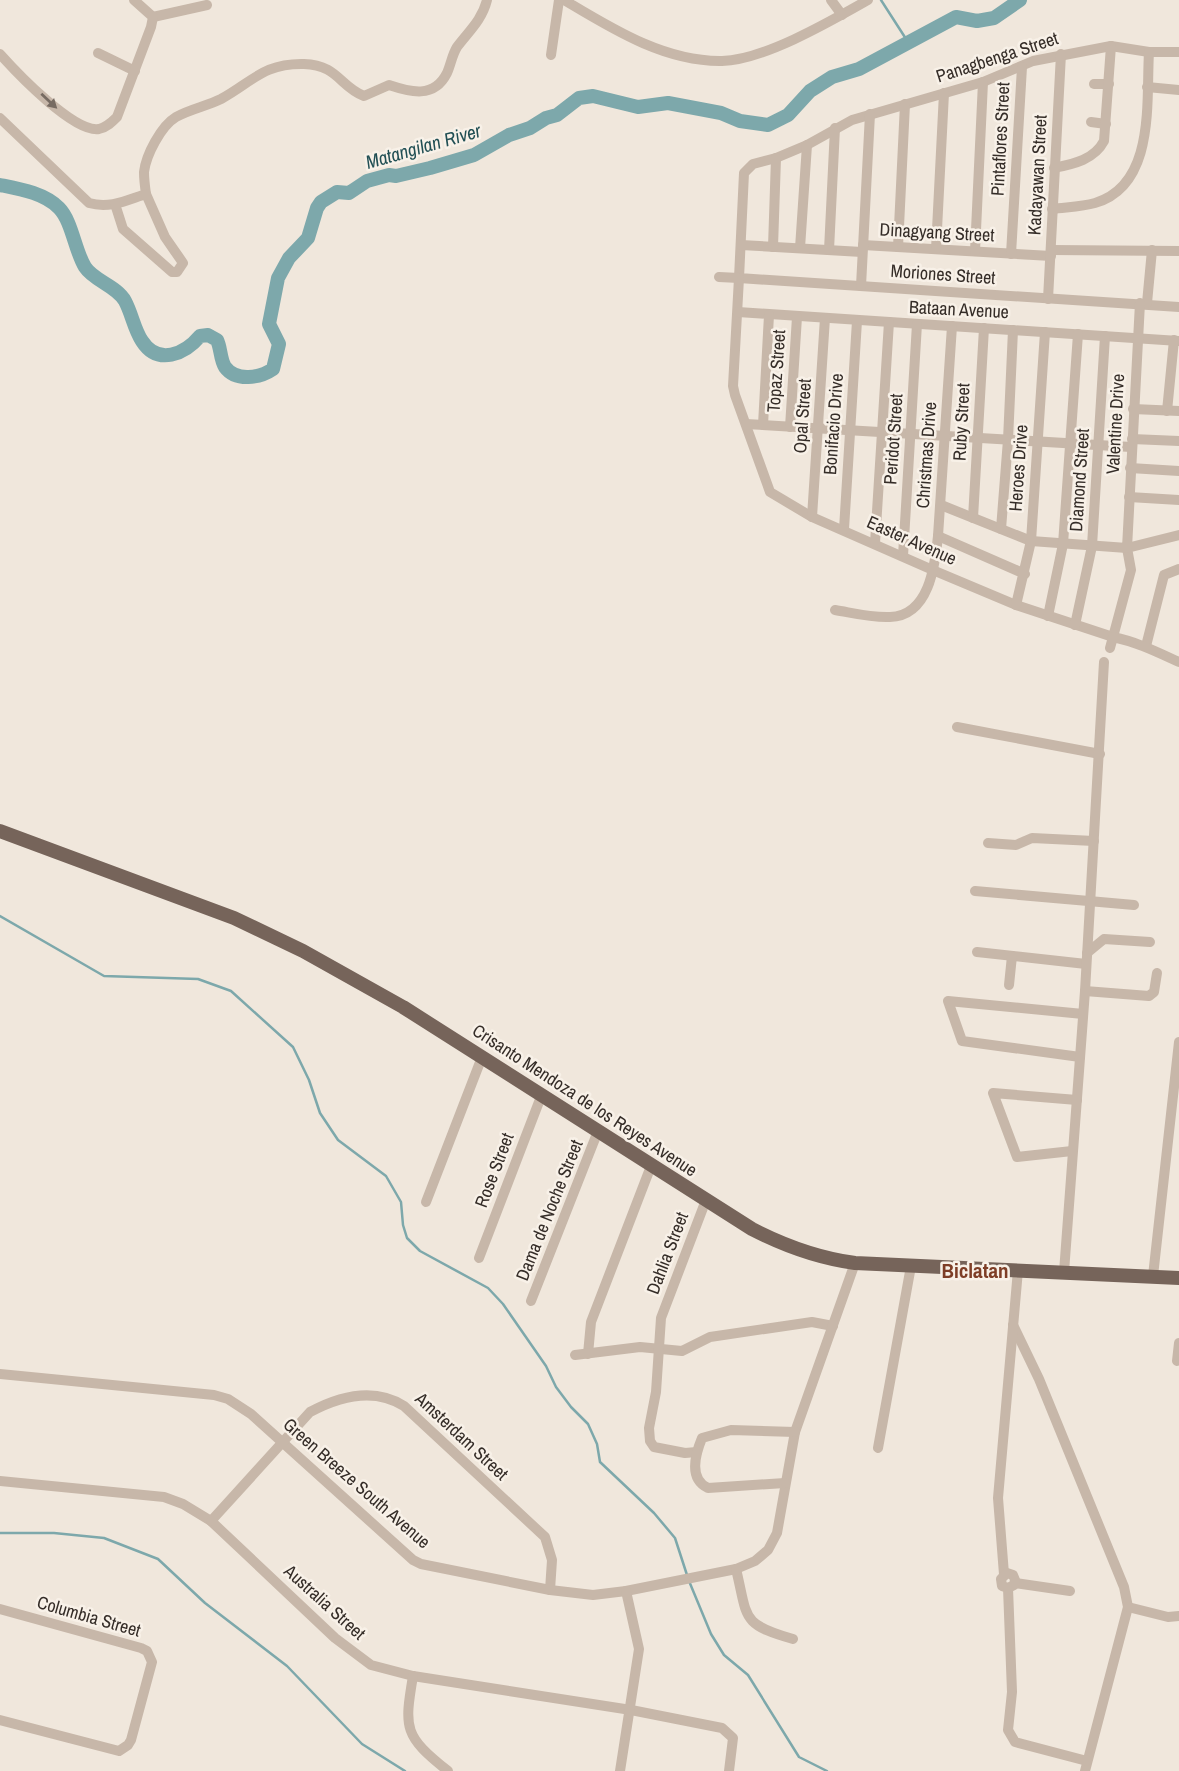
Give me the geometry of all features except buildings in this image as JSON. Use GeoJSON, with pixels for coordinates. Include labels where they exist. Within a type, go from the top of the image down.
{"type":"FeatureCollection","features":[{"type":"Feature","properties":{"kind":"main road","name":"Crisanto Mendoza de los Reyes Avenue"},"geometry":{"type":"LineString","coordinates":[[0,831],[234,918],[352,977],[752,1229],[788,1246],[832,1260],[855,1263],[1179,1278]]}},
{"type":"Feature","properties":{"kind":"street"},"geometry":{"type":"LineString","coordinates":[[134,0],[153,17]]}},
{"type":"Feature","properties":{"kind":"street"},"geometry":{"type":"LineString","coordinates":[[115,204],[123,229],[169,269],[177,272],[183,263],[165,237],[146,194],[145,168],[166,125],[192,109],[220,100],[250,78],[281,65],[324,67],[365,96],[389,85],[412,92],[430,90],[440,83],[446,74],[454,52],[477,24],[486,0]]}},
{"type":"Feature","properties":{"kind":"street"},"geometry":{"type":"LineString","coordinates":[[551,55],[562,0],[615,31],[647,45],[702,60],[723,61],[767,50],[869,0]]}},
{"type":"Feature","properties":{"kind":"street"},"geometry":{"type":"LineString","coordinates":[[831,0],[842,15]]}},
{"type":"Feature","properties":{"kind":"street"},"geometry":{"type":"LineString","coordinates":[[153,17],[207,5]]}},
{"type":"Feature","properties":{"kind":"street"},"geometry":{"type":"LineString","coordinates":[[0,54],[71,121],[86,128],[98,129],[109,125],[117,117],[153,17]]}},
{"type":"Feature","properties":{"kind":"street"},"geometry":{"type":"LineString","coordinates":[[1054,169],[1078,163],[1100,148],[1104,141],[1111,46]]}},
{"type":"Feature","properties":{"kind":"street","name":"Panagbenga Street"},"geometry":{"type":"LineString","coordinates":[[741,244],[744,173],[753,164],[807,145],[835,128],[870,114],[983,82],[1033,61],[1061,54],[1111,46],[1149,52],[1179,52]]}},
{"type":"Feature","properties":{"kind":"street"},"geometry":{"type":"LineString","coordinates":[[1052,209],[1098,202],[1125,184],[1135,170],[1141,156],[1149,52]]}},
{"type":"Feature","properties":{"kind":"street"},"geometry":{"type":"LineString","coordinates":[[98,53],[135,71]]}},
{"type":"Feature","properties":{"kind":"street","name":"Kadayawan Street"},"geometry":{"type":"LineString","coordinates":[[1048,299],[1061,54]]}},
{"type":"Feature","properties":{"kind":"street","name":"Pintaflores Street"},"geometry":{"type":"LineString","coordinates":[[1011,254],[1022,67]]}},
{"type":"Feature","properties":{"kind":"street"},"geometry":{"type":"LineString","coordinates":[[975,251],[983,82]]}},
{"type":"Feature","properties":{"kind":"street"},"geometry":{"type":"LineString","coordinates":[[1094,84],[1109,84]]}},
{"type":"Feature","properties":{"kind":"street"},"geometry":{"type":"LineString","coordinates":[[1147,87],[1179,90]]}},
{"type":"Feature","properties":{"kind":"street"},"geometry":{"type":"LineString","coordinates":[[936,249],[944,93]]}},
{"type":"Feature","properties":{"kind":"street"},"geometry":{"type":"LineString","coordinates":[[898,247],[905,104]]}},
{"type":"Feature","properties":{"kind":"street"},"geometry":{"type":"LineString","coordinates":[[861,286],[870,114]]}},
{"type":"Feature","properties":{"kind":"street"},"geometry":{"type":"LineString","coordinates":[[0,118],[89,203],[104,206],[146,194]]}},
{"type":"Feature","properties":{"kind":"street"},"geometry":{"type":"LineString","coordinates":[[1091,122],[1106,124]]}},
{"type":"Feature","properties":{"kind":"street"},"geometry":{"type":"LineString","coordinates":[[829,250],[835,128]]}},
{"type":"Feature","properties":{"kind":"street"},"geometry":{"type":"LineString","coordinates":[[800,248],[807,145]]}},
{"type":"Feature","properties":{"kind":"street"},"geometry":{"type":"LineString","coordinates":[[773,247],[776,158]]}},
{"type":"Feature","properties":{"kind":"street"},"geometry":{"type":"LineString","coordinates":[[739,278],[741,244]]}},
{"type":"Feature","properties":{"kind":"street","name":"Dinagyang Street"},"geometry":{"type":"LineString","coordinates":[[741,244],[829,250],[898,247],[1011,254],[1179,251]]}},
{"type":"Feature","properties":{"kind":"street","name":"Valentine Drive"},"geometry":{"type":"LineString","coordinates":[[1127,548],[1138,339],[1152,250]]}},
{"type":"Feature","properties":{"kind":"street","name":"Moriones Street"},"geometry":{"type":"LineString","coordinates":[[719,277],[1179,307]]}},
{"type":"Feature","properties":{"kind":"street","name":"Easter Avenue"},"geometry":{"type":"LineString","coordinates":[[739,278],[733,386],[770,492],[812,517],[1016,605],[1075,625],[1111,643],[1146,646],[1179,662]]}},
{"type":"Feature","properties":{"kind":"street","name":"Bataan Avenue"},"geometry":{"type":"LineString","coordinates":[[738,312],[1176,341]]}},
{"type":"Feature","properties":{"kind":"street"},"geometry":{"type":"LineString","coordinates":[[762,425],[769,315]]}},
{"type":"Feature","properties":{"kind":"street","name":"Topaz Street"},"geometry":{"type":"LineString","coordinates":[[790,427],[797,317]]}},
{"type":"Feature","properties":{"kind":"street","name":"Opal Street"},"geometry":{"type":"LineString","coordinates":[[812,517],[825,318]]}},
{"type":"Feature","properties":{"kind":"street","name":"Bonifacio Drive"},"geometry":{"type":"LineString","coordinates":[[844,529],[857,321]]}},
{"type":"Feature","properties":{"kind":"street"},"geometry":{"type":"LineString","coordinates":[[875,543],[889,323]]}},
{"type":"Feature","properties":{"kind":"street","name":"Peridot Street"},"geometry":{"type":"LineString","coordinates":[[903,556],[917,324]]}},
{"type":"Feature","properties":{"kind":"street","name":"Christmas Drive"},"geometry":{"type":"LineString","coordinates":[[835,610],[890,617],[902,615],[911,611],[935,571],[952,326]]}},
{"type":"Feature","properties":{"kind":"street","name":"Ruby Street"},"geometry":{"type":"LineString","coordinates":[[973,518],[984,328]]}},
{"type":"Feature","properties":{"kind":"street"},"geometry":{"type":"LineString","coordinates":[[1001,529],[1013,330]]}},
{"type":"Feature","properties":{"kind":"street","name":"Heroes Drive"},"geometry":{"type":"LineString","coordinates":[[1016,605],[1031,541],[1045,332]]}},
{"type":"Feature","properties":{"kind":"street"},"geometry":{"type":"LineString","coordinates":[[1048,615],[1063,544],[1078,334]]}},
{"type":"Feature","properties":{"kind":"street","name":"Diamond Street"},"geometry":{"type":"LineString","coordinates":[[1075,625],[1092,546],[1105,336]]}},
{"type":"Feature","properties":{"kind":"street"},"geometry":{"type":"LineString","coordinates":[[1133,409],[1173,411],[1176,341]]}},
{"type":"Feature","properties":{"kind":"street"},"geometry":{"type":"LineString","coordinates":[[746,424],[1099,446],[1179,441]]}},
{"type":"Feature","properties":{"kind":"street"},"geometry":{"type":"LineString","coordinates":[[1130,468],[1179,471]]}},
{"type":"Feature","properties":{"kind":"street"},"geometry":{"type":"LineString","coordinates":[[1129,497],[1179,499]]}},
{"type":"Feature","properties":{"kind":"street"},"geometry":{"type":"LineString","coordinates":[[940,505],[1031,541],[1127,548],[1179,535]]}},
{"type":"Feature","properties":{"kind":"street"},"geometry":{"type":"LineString","coordinates":[[938,536],[1025,574]]}},
{"type":"Feature","properties":{"kind":"street"},"geometry":{"type":"LineString","coordinates":[[1111,643],[1131,570],[1127,548]]}},
{"type":"Feature","properties":{"kind":"street"},"geometry":{"type":"LineString","coordinates":[[1146,646],[1164,575],[1179,569]]}},
{"type":"Feature","properties":{"kind":"street"},"geometry":{"type":"LineString","coordinates":[[1064,1272],[1085,991],[1104,662]]}},
{"type":"Feature","properties":{"kind":"street"},"geometry":{"type":"LineString","coordinates":[[957,727],[1100,754]]}},
{"type":"Feature","properties":{"kind":"street"},"geometry":{"type":"LineString","coordinates":[[988,844],[1016,845],[1032,838],[1094,841]]}},
{"type":"Feature","properties":{"kind":"street"},"geometry":{"type":"LineString","coordinates":[[975,891],[1134,905]]}},
{"type":"Feature","properties":{"kind":"street"},"geometry":{"type":"LineString","coordinates":[[977,952],[1087,958],[1104,939],[1150,942]]}},
{"type":"Feature","properties":{"kind":"street"},"geometry":{"type":"LineString","coordinates":[[1009,985],[1012,956]]}},
{"type":"Feature","properties":{"kind":"street"},"geometry":{"type":"LineString","coordinates":[[1085,991],[1149,996],[1154,992],[1157,973]]}},
{"type":"Feature","properties":{"kind":"street"},"geometry":{"type":"LineString","coordinates":[[1080,1057],[962,1041],[948,1001],[1083,1014]]}},
{"type":"Feature","properties":{"kind":"street"},"geometry":{"type":"LineString","coordinates":[[1153,1276],[1179,1042]]}},
{"type":"Feature","properties":{"kind":"street"},"geometry":{"type":"LineString","coordinates":[[426,1202],[482,1057]]}},
{"type":"Feature","properties":{"kind":"street"},"geometry":{"type":"LineString","coordinates":[[1072,1151],[1017,1157],[993,1093],[1076,1100]]}},
{"type":"Feature","properties":{"kind":"street","name":"Rose Street"},"geometry":{"type":"LineString","coordinates":[[479,1258],[541,1094]]}},
{"type":"Feature","properties":{"kind":"street","name":"Dama de Noche Street"},"geometry":{"type":"LineString","coordinates":[[531,1301],[598,1131]]}},
{"type":"Feature","properties":{"kind":"street"},"geometry":{"type":"LineString","coordinates":[[588,1354],[591,1322],[651,1166]]}},
{"type":"Feature","properties":{"kind":"street","name":"Dahlia Street"},"geometry":{"type":"LineString","coordinates":[[697,1452],[685,1453],[651,1445],[649,1428],[656,1392],[662,1318],[706,1200]]}},
{"type":"Feature","properties":{"kind":"street","name":"Green Breeze South Avenue"},"geometry":{"type":"LineString","coordinates":[[0,1374],[214,1395],[240,1405],[421,1564],[550,1590],[593,1595],[626,1591],[736,1569],[755,1561],[768,1550],[777,1533],[795,1432],[855,1263]]}},
{"type":"Feature","properties":{"kind":"street"},"geometry":{"type":"LineString","coordinates":[[878,1448],[911,1266]]}},
{"type":"Feature","properties":{"kind":"street"},"geometry":{"type":"LineString","coordinates":[[1013,1325],[1039,1379],[1124,1587],[1128,1607],[1086,1766],[1015,1742],[1007,1730],[1012,1692],[1013,1575],[1004,1574],[998,1498],[1013,1325],[1018,1270]]}},
{"type":"Feature","properties":{"kind":"street"},"geometry":{"type":"LineString","coordinates":[[575,1355],[640,1347],[682,1351],[710,1337],[812,1322],[833,1326]]}},
{"type":"Feature","properties":{"kind":"street"},"geometry":{"type":"LineString","coordinates":[[1177,1361],[1179,1343]]}},
{"type":"Feature","properties":{"kind":"street","name":"Amsterdam Street"},"geometry":{"type":"LineString","coordinates":[[211,1521],[310,1412],[331,1401],[351,1396],[391,1398],[404,1406],[545,1537],[552,1560],[550,1590]]}},
{"type":"Feature","properties":{"kind":"street"},"geometry":{"type":"LineString","coordinates":[[785,1483],[708,1488],[698,1482],[695,1474],[697,1452],[702,1438],[731,1430],[795,1432]]}},
{"type":"Feature","properties":{"kind":"street","name":"Australia Street"},"geometry":{"type":"LineString","coordinates":[[0,1481],[164,1497],[183,1504],[211,1521],[335,1637],[371,1665],[413,1676],[631,1710],[727,1730],[734,1744],[729,1771]]}},
{"type":"Feature","properties":{"kind":"street"},"geometry":{"type":"LineString","coordinates":[[736,1569],[747,1616],[762,1630],[793,1639]]}},
{"type":"Feature","properties":{"kind":"street"},"geometry":{"type":"LineString","coordinates":[[1012,1586],[1070,1591]]}},
{"type":"Feature","properties":{"kind":"street"},"geometry":{"type":"LineString","coordinates":[[620,1771],[639,1649],[626,1591]]}},
{"type":"Feature","properties":{"kind":"street"},"geometry":{"type":"LineString","coordinates":[[1128,1607],[1168,1617],[1179,1616]]}},
{"type":"Feature","properties":{"kind":"street","name":"Columbia Street"},"geometry":{"type":"LineString","coordinates":[[0,1609],[141,1648],[147,1651],[152,1662],[131,1740],[119,1751],[0,1720]]}},
{"type":"Feature","properties":{"kind":"street"},"geometry":{"type":"LineString","coordinates":[[413,1676],[406,1715],[411,1735],[448,1771]]}},
{"type":"Feature","properties":{"kind":"waterway"},"geometry":{"type":"LineString","coordinates":[[881,0],[908,42]]}},
{"type":"Feature","properties":{"kind":"waterway","name":"Matangilan River"},"geometry":{"type":"LineString","coordinates":[[0,185],[39,195],[59,208],[67,220],[85,267],[121,296],[139,336],[148,349],[171,355],[187,348],[200,336],[208,335],[217,340],[223,364],[230,372],[242,377],[262,375],[273,369],[279,344],[269,324],[278,278],[289,258],[308,238],[321,202],[337,192],[349,193],[367,181],[430,168],[474,155],[509,135],[557,115],[579,98],[593,96],[638,107],[668,103],[721,113],[740,121],[768,125],[788,115],[810,91],[832,77],[859,69],[956,17],[977,21],[994,18],[1020,0]]}},
{"type":"Feature","properties":{"kind":"waterway"},"geometry":{"type":"LineString","coordinates":[[0,916],[104,976],[198,979],[231,991],[293,1047],[309,1080],[320,1113],[338,1140],[386,1176],[401,1202],[407,1238],[420,1251],[488,1288],[503,1304],[546,1366],[556,1387],[588,1424],[597,1444],[600,1462],[654,1513],[675,1538],[687,1575]]}},
{"type":"Feature","properties":{"kind":"waterway"},"geometry":{"type":"LineString","coordinates":[[0,1533],[54,1533],[104,1538],[158,1559],[205,1603],[287,1666],[362,1744],[405,1771]]}},
{"type":"Feature","properties":{"kind":"waterway"},"geometry":{"type":"LineString","coordinates":[[689,1581],[711,1634],[724,1655],[748,1675],[799,1757],[827,1771]]}},
{"type":"Feature","properties":{"kind":"district","name":"Biclatan"},"geometry":{"type":"Point","coordinates":[975,1270]}}]}
